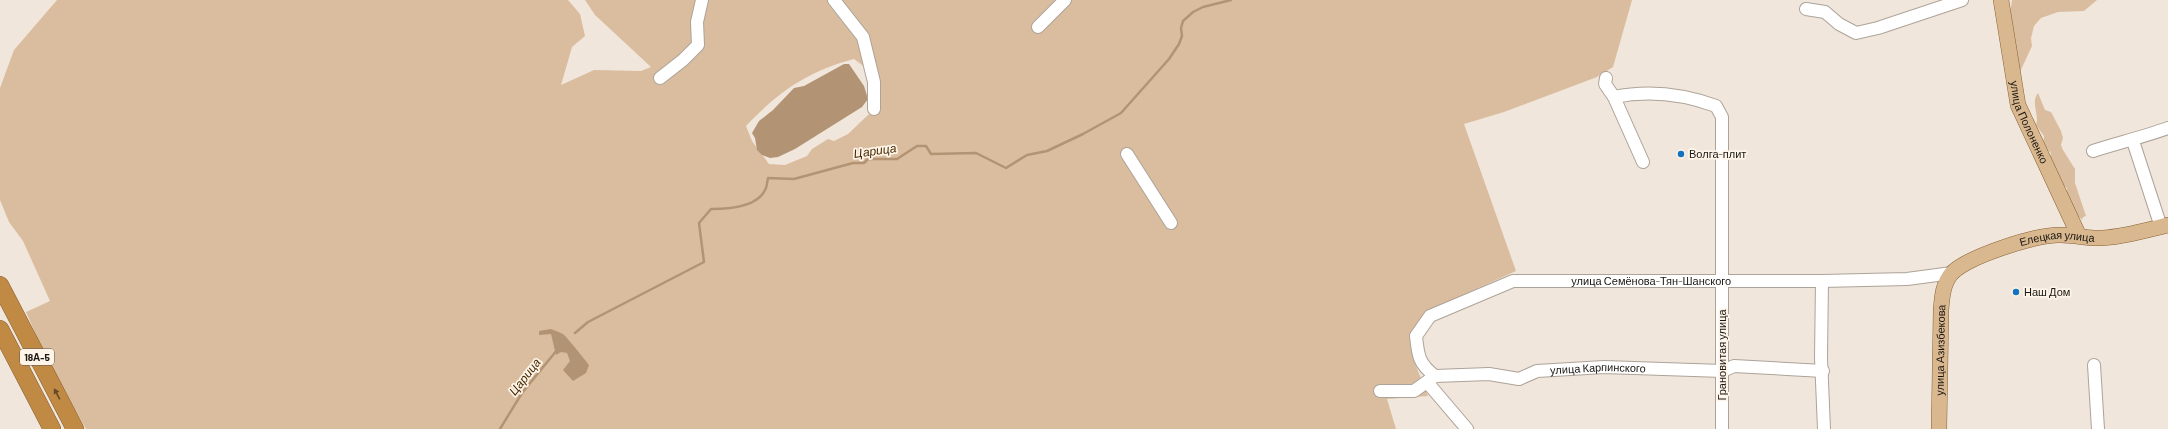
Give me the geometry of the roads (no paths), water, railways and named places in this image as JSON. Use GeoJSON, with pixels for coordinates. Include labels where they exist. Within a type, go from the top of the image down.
{"type":"FeatureCollection","features":[{"type":"Feature","properties":{"kind":"highway","name":"18А-5"},"geometry":{"type":"LineString","coordinates":[[0,285],[75,429]]}},
{"type":"Feature","properties":{"kind":"highway","name":"18А-5"},"geometry":{"type":"LineString","coordinates":[[0,330],[52,429]]}},
{"type":"Feature","properties":{"kind":"main road","name":"улица Полоненко"},"geometry":{"type":"LineString","coordinates":[[2001,0],[2018,105],[2066,212],[2079,236]]}},
{"type":"Feature","properties":{"kind":"main road"},"geometry":{"type":"LineString","coordinates":[[2047,236],[2060,225],[2066,212]]}},
{"type":"Feature","properties":{"kind":"main road","name":"Елецкая улица"},"geometry":{"type":"LineString","coordinates":[[1952,274],[1973,259],[1990,252],[2047,236],[2068,235],[2103,238],[2165,226]]}},
{"type":"Feature","properties":{"kind":"main road","name":"улица Азизбекова"},"geometry":{"type":"LineString","coordinates":[[1939,429],[1941,310],[1943,293],[1952,274]]}},
{"type":"Feature","properties":{"kind":"street"},"geometry":{"type":"LineString","coordinates":[[660,78],[683,60],[698,45],[697,22],[702,0]]}},
{"type":"Feature","properties":{"kind":"street"},"geometry":{"type":"LineString","coordinates":[[834,0],[863,37],[874,82],[874,109]]}},
{"type":"Feature","properties":{"kind":"street"},"geometry":{"type":"LineString","coordinates":[[1038,27],[1065,0]]}},
{"type":"Feature","properties":{"kind":"street"},"geometry":{"type":"LineString","coordinates":[[1806,8],[1825,12],[1839,24],[1856,33],[1878,28],[1962,0]]}},
{"type":"Feature","properties":{"kind":"street"},"geometry":{"type":"LineString","coordinates":[[1606,78],[1605,84],[1614,97],[1643,162]]}},
{"type":"Feature","properties":{"kind":"street","name":"Грановитая улица"},"geometry":{"type":"LineString","coordinates":[[1614,97],[1634,93],[1659,93],[1702,100],[1716,106],[1722,117],[1722,429]]}},
{"type":"Feature","properties":{"kind":"street"},"geometry":{"type":"LineString","coordinates":[[2093,151],[2126,140],[2133,141],[2168,128]]}},
{"type":"Feature","properties":{"kind":"street"},"geometry":{"type":"LineString","coordinates":[[2133,141],[2165,226]]}},
{"type":"Feature","properties":{"kind":"street"},"geometry":{"type":"LineString","coordinates":[[1127,154],[1171,223]]}},
{"type":"Feature","properties":{"kind":"street","name":"улица Семёнова-Тян-Шанского"},"geometry":{"type":"LineString","coordinates":[[1467,429],[1424,368],[1418,354],[1416,336],[1430,316],[1513,281],[1822,281],[1907,279],[1936,274],[1952,274]]}},
{"type":"Feature","properties":{"kind":"street"},"geometry":{"type":"LineString","coordinates":[[1822,281],[1821,358],[1823,370],[1824,429]]}},
{"type":"Feature","properties":{"kind":"street"},"geometry":{"type":"LineString","coordinates":[[2094,365],[2098,429]]}},
{"type":"Feature","properties":{"kind":"street","name":"улица Карпинского"},"geometry":{"type":"LineString","coordinates":[[1380,391],[1414,391],[1431,379],[1489,374],[1519,379],[1537,371],[1604,367],[1723,371],[1734,366],[1823,370]]}},
{"type":"Feature","properties":{"kind":"waterway","name":"Царица"},"geometry":{"type":"LineString","coordinates":[[575,333],[588,322],[704,262],[699,223],[711,209],[741,206],[755,200],[761,196],[765,190],[768,178],[794,179],[853,163],[864,163],[868,159],[897,159],[917,146],[926,146],[931,154],[976,153],[1006,168],[1027,155],[1047,151],[1083,134],[1121,113],[1169,59],[1179,44],[1182,36],[1181,28],[1183,21],[1193,12],[1203,7],[1231,0]]}},
{"type":"Feature","properties":{"kind":"waterway","name":"Царица"},"geometry":{"type":"LineString","coordinates":[[500,429],[522,393],[557,350]]}},
{"type":"Feature","properties":{"kind":"place","name":"Волга-плит"},"geometry":{"type":"Point","coordinates":[1681,154]}},
{"type":"Feature","properties":{"kind":"place","name":"Наш Дом"},"geometry":{"type":"Point","coordinates":[2016,292]}}]}
